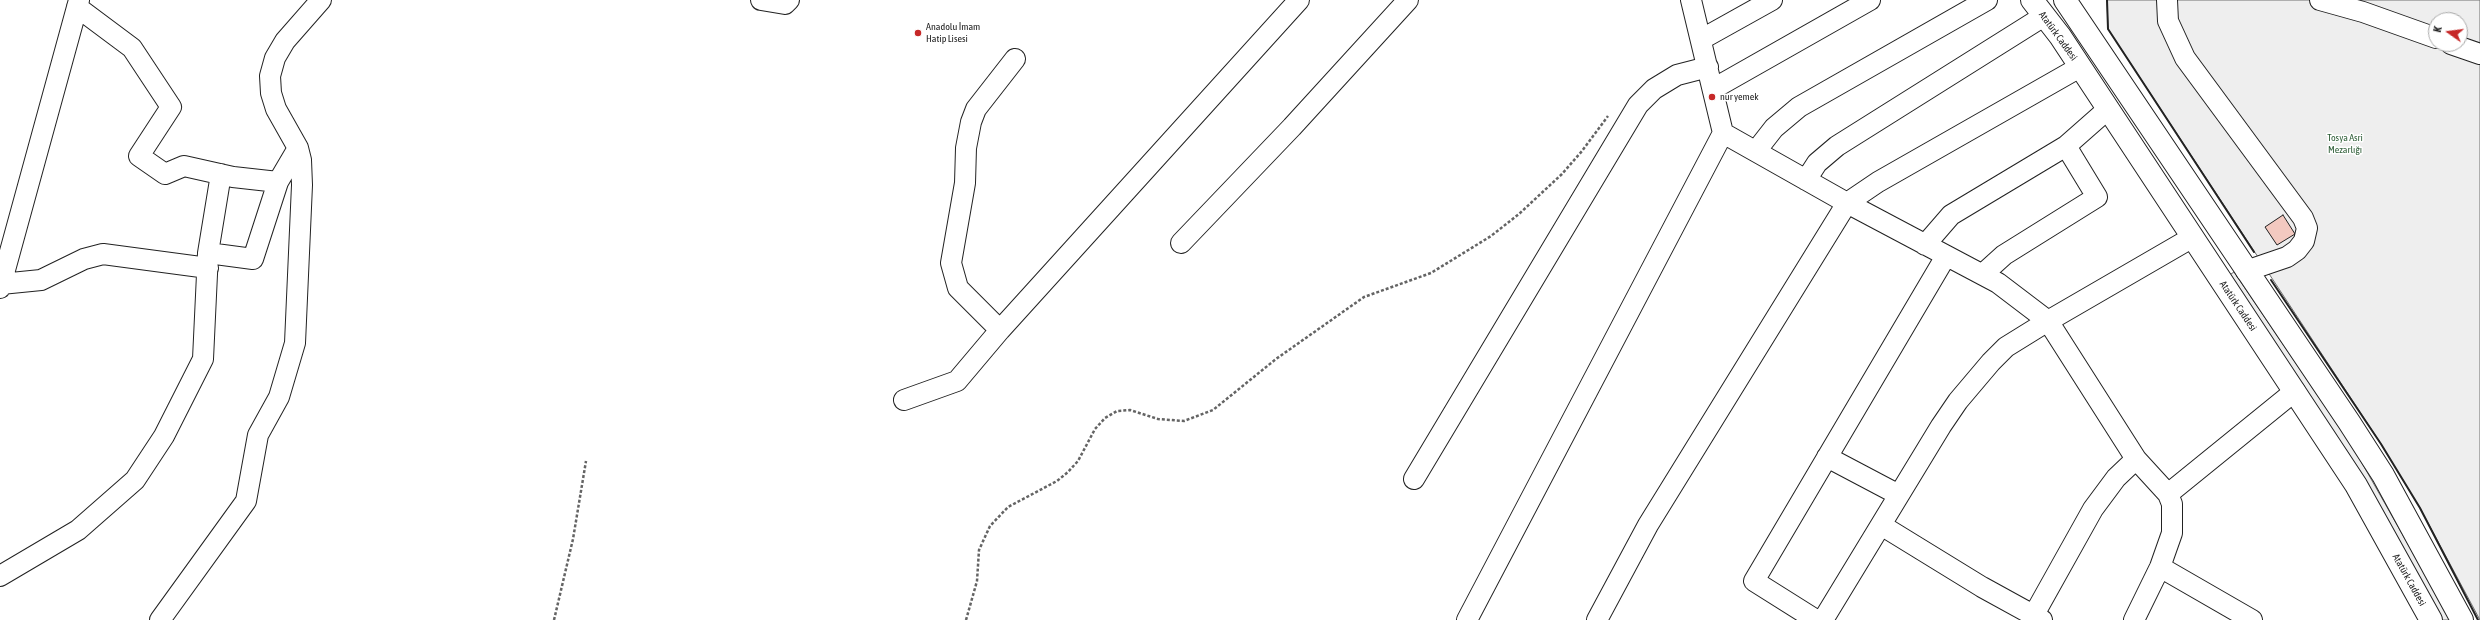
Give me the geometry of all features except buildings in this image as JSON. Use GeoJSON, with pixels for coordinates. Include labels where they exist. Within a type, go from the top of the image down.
{"type":"FeatureCollection","features":[{"type":"Feature","properties":{"kind":"main road"},"geometry":{"type":"LineString","coordinates":[[2065,0],[2080,9],[2246,271],[2383,476],[2462,620]]}},
{"type":"Feature","properties":{"kind":"main road","name":"Atatürk Caddesi"},"geometry":{"type":"LineString","coordinates":[[2038,8],[2060,36],[2356,485],[2431,620]]}},
{"type":"Feature","properties":{"kind":"main road"},"geometry":{"type":"LineString","coordinates":[[2060,36],[2080,9]]}},
{"type":"Feature","properties":{"kind":"street"},"geometry":{"type":"LineString","coordinates":[[160,620],[246,501],[258,435],[279,397],[295,343],[302,185],[301,160],[298,148],[276,109],[271,93],[270,76],[275,58],[285,41],[322,0]]}},
{"type":"Feature","properties":{"kind":"street"},"geometry":{"type":"LineString","coordinates":[[761,0],[785,4],[789,0]]}},
{"type":"Feature","properties":{"kind":"street"},"geometry":{"type":"LineString","coordinates":[[904,400],[957,381],[1000,330],[1299,0]]}},
{"type":"Feature","properties":{"kind":"street"},"geometry":{"type":"LineString","coordinates":[[1181,243],[1292,128],[1408,0]]}},
{"type":"Feature","properties":{"kind":"street"},"geometry":{"type":"LineString","coordinates":[[1467,620],[1723,133],[1702,39],[1691,0]]}},
{"type":"Feature","properties":{"kind":"street"},"geometry":{"type":"LineString","coordinates":[[1702,39],[1772,0]]}},
{"type":"Feature","properties":{"kind":"street"},"geometry":{"type":"LineString","coordinates":[[1714,90],[1870,0]]}},
{"type":"Feature","properties":{"kind":"street"},"geometry":{"type":"LineString","coordinates":[[1756,151],[1774,128],[1799,107],[1987,0]]}},
{"type":"Feature","properties":{"kind":"street"},"geometry":{"type":"LineString","coordinates":[[2167,0],[2168,21],[2185,58],[2303,218],[2307,228],[2304,241],[2297,250],[2287,257],[2246,271]]}},
{"type":"Feature","properties":{"kind":"street"},"geometry":{"type":"LineString","coordinates":[[2320,0],[2363,12],[2428,35]]}},
{"type":"Feature","properties":{"kind":"street"},"geometry":{"type":"LineString","coordinates":[[278,182],[221,174],[184,166],[165,174],[139,156],[171,107],[132,48],[78,3],[1,286],[41,280],[84,260],[103,254],[208,260],[253,259],[278,182],[298,148]]}},
{"type":"Feature","properties":{"kind":"street"},"geometry":{"type":"LineString","coordinates":[[1806,180],[1818,163],[1837,146],[2038,8]]}},
{"type":"Feature","properties":{"kind":"street"},"geometry":{"type":"LineString","coordinates":[[2468,50],[2480,54]]}},
{"type":"Feature","properties":{"kind":"street"},"geometry":{"type":"LineString","coordinates":[[1000,330],[958,288],[951,263],[963,197],[966,148],[971,122],[976,110],[1015,59]]}},
{"type":"Feature","properties":{"kind":"street"},"geometry":{"type":"LineString","coordinates":[[1414,479],[1638,105],[1654,89],[1677,75],[1708,67]]}},
{"type":"Feature","properties":{"kind":"street"},"geometry":{"type":"LineString","coordinates":[[1597,620],[1648,525],[1847,203],[1878,182],[2080,67]]}},
{"type":"Feature","properties":{"kind":"street"},"geometry":{"type":"LineString","coordinates":[[1925,245],[1941,224],[1951,215],[2066,146],[2108,109]]}},
{"type":"Feature","properties":{"kind":"street"},"geometry":{"type":"LineString","coordinates":[[1723,133],[1847,203],[1983,274],[2016,295],[2048,321],[2136,459],[2168,494],[2172,504],[2174,524],[2160,567],[2134,620]]}},
{"type":"Feature","properties":{"kind":"street"},"geometry":{"type":"LineString","coordinates":[[1983,274],[2004,255],[2097,197],[2066,146]]}},
{"type":"Feature","properties":{"kind":"street"},"geometry":{"type":"LineString","coordinates":[[0,576],[78,530],[136,480],[164,436],[203,359],[208,260],[221,174]]}},
{"type":"Feature","properties":{"kind":"street"},"geometry":{"type":"LineString","coordinates":[[1823,620],[1941,426],[1976,378],[2006,347],[2193,237]]}},
{"type":"Feature","properties":{"kind":"street"},"geometry":{"type":"LineString","coordinates":[[1816,620],[1754,581],[1946,256]]}},
{"type":"Feature","properties":{"kind":"street"},"geometry":{"type":"LineString","coordinates":[[2168,494],[2295,391]]}},
{"type":"Feature","properties":{"kind":"street"},"geometry":{"type":"LineString","coordinates":[[1827,457],[1899,495]]}},
{"type":"Feature","properties":{"kind":"street"},"geometry":{"type":"LineString","coordinates":[[1881,525],[2036,619],[2093,508],[2116,478],[2136,459]]}},
{"type":"Feature","properties":{"kind":"street"},"geometry":{"type":"LineString","coordinates":[[2160,567],[2252,620]]}},
{"type":"Feature","properties":{"kind":"street"},"geometry":{"type":"LineString","coordinates":[[0,571],[0,583]]}},
{"type":"Feature","properties":{"kind":"path"},"geometry":{"type":"LineString","coordinates":[[966,620],[977,581],[979,550],[990,526],[1008,507],[1057,481],[1068,472],[1078,461],[1095,429],[1105,418],[1117,411],[1130,410],[1158,419],[1184,421],[1204,415],[1213,410],[1276,359],[1364,297],[1431,273],[1491,236],[1525,210],[1562,174],[1582,152],[1610,113]]}},
{"type":"Feature","properties":{"kind":"path"},"geometry":{"type":"LineString","coordinates":[[554,620],[573,539],[586,461]]}},
{"type":"Feature","properties":{"kind":"green space","name":"Tosya Asri Mezarlığı"},"geometry":{"type":"Polygon","coordinates":[[[2107,0],[2480,0],[2480,620],[2420,508],[2381,444],[2108,29],[2107,0]]]}},
{"type":"Feature","properties":{"kind":"green space"},"geometry":{"type":"Polygon","coordinates":[[[2234,272],[2354,449],[2451,620],[2442,620],[2349,454],[2228,276],[2234,272]]]}},
{"type":"Feature","properties":{"kind":"wall"},"geometry":{"type":"LineString","coordinates":[[2107,0],[2108,29],[2254,252]]}},
{"type":"Feature","properties":{"kind":"wall"},"geometry":{"type":"LineString","coordinates":[[2271,280],[2381,444],[2420,508],[2478,620]]}},
{"type":"Feature","properties":{"kind":"place","name":"Anadolu İmam Hatip Lisesi"},"geometry":{"type":"Point","coordinates":[918,33]}},
{"type":"Feature","properties":{"kind":"place","name":"nur yemek"},"geometry":{"type":"Point","coordinates":[1712,97]}}]}
